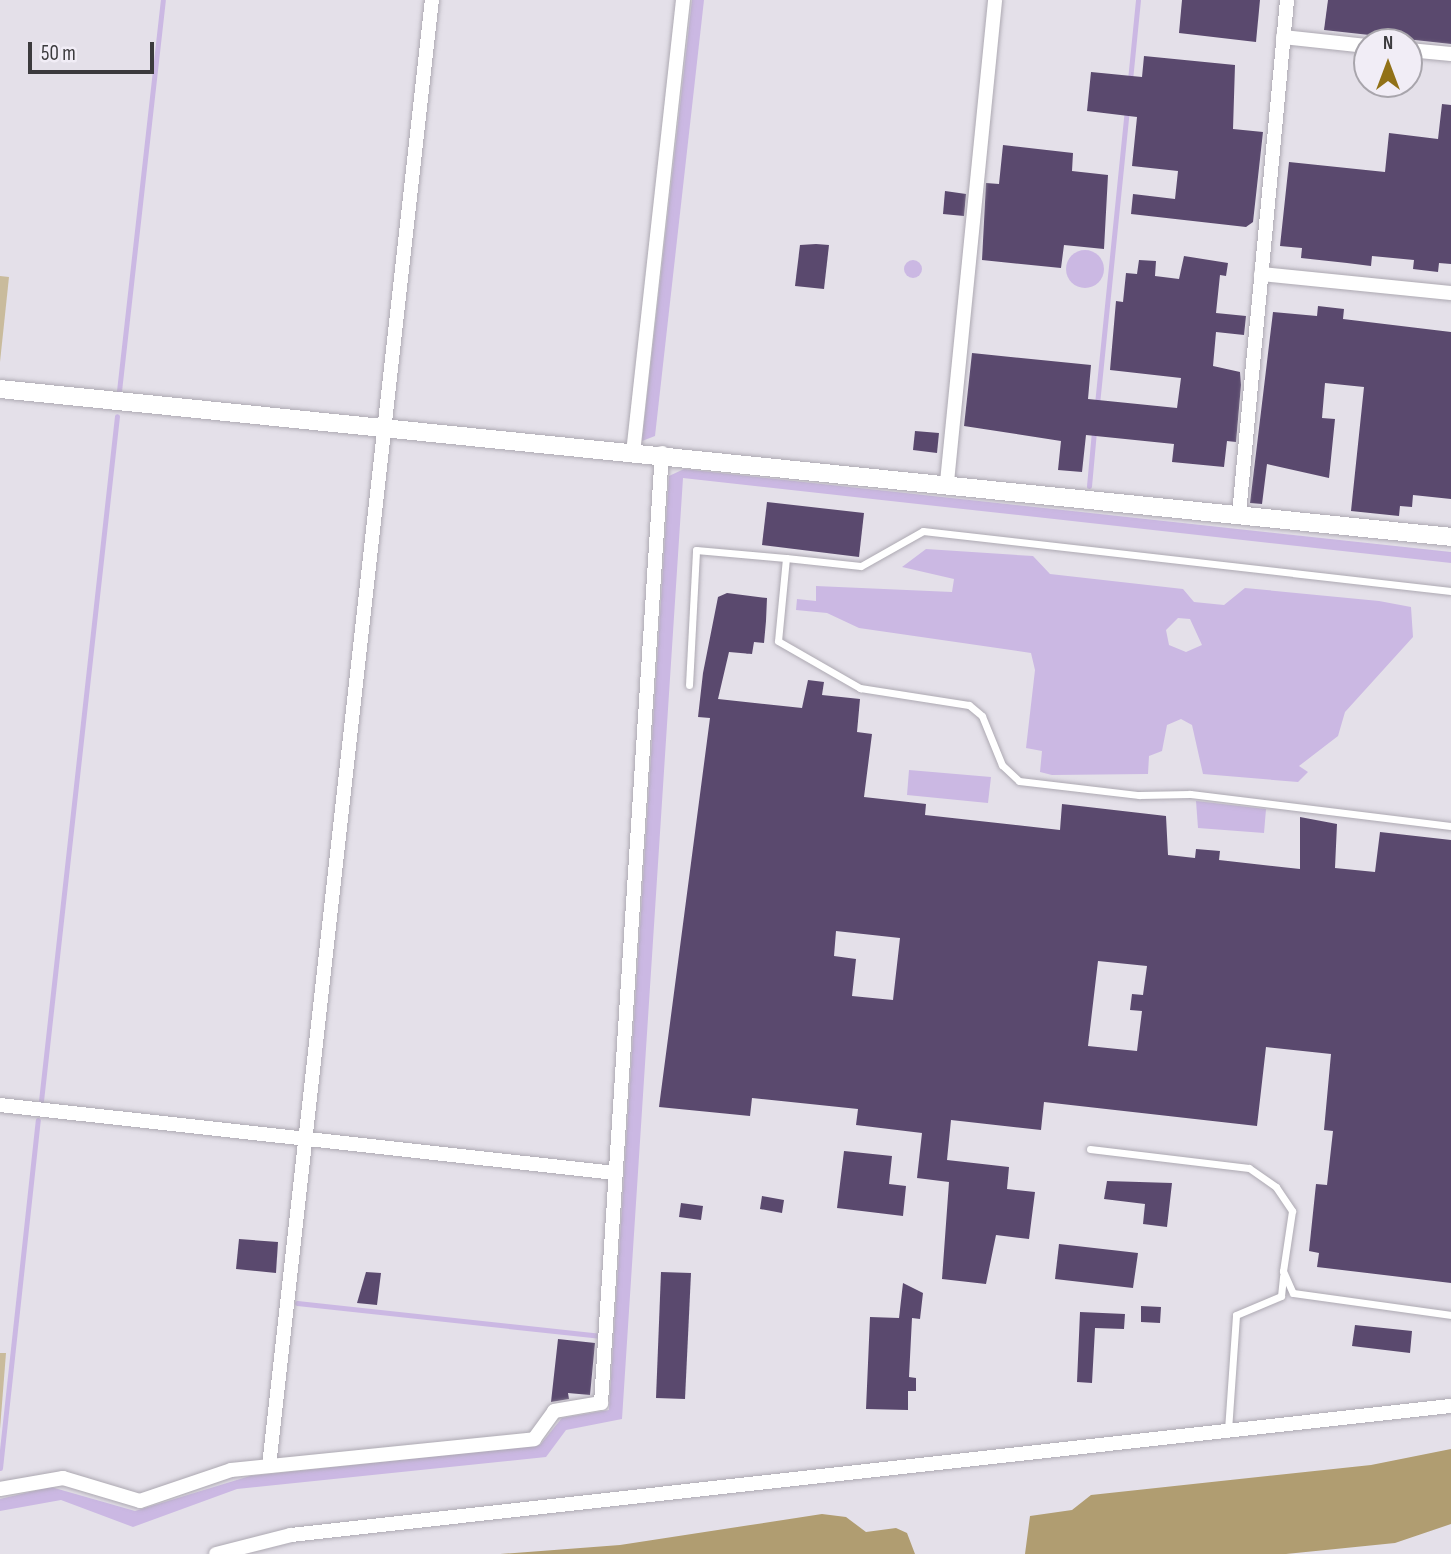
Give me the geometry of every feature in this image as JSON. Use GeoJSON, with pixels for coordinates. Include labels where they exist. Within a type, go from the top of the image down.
{"type":"FeatureCollection","features":[{"type":"Feature","properties":{"kind":"street"},"geometry":{"type":"LineString","coordinates":[[269,1466],[432,0]]}},
{"type":"Feature","properties":{"kind":"street"},"geometry":{"type":"LineString","coordinates":[[633,453],[683,0]]}},
{"type":"Feature","properties":{"kind":"street"},"geometry":{"type":"LineString","coordinates":[[947,482],[995,0]]}},
{"type":"Feature","properties":{"kind":"street"},"geometry":{"type":"LineString","coordinates":[[1239,514],[1287,0]]}},
{"type":"Feature","properties":{"kind":"street"},"geometry":{"type":"LineString","coordinates":[[1283,37],[1353,44]]}},
{"type":"Feature","properties":{"kind":"street"},"geometry":{"type":"LineString","coordinates":[[1423,51],[1451,54]]}},
{"type":"Feature","properties":{"kind":"street"},"geometry":{"type":"LineString","coordinates":[[1261,274],[1451,293]]}},
{"type":"Feature","properties":{"kind":"street"},"geometry":{"type":"LineString","coordinates":[[0,389],[386,431],[633,453],[662,453],[947,482],[1451,537]]}},
{"type":"Feature","properties":{"kind":"street"},"geometry":{"type":"LineString","coordinates":[[0,1489],[63,1478],[140,1501],[231,1470],[534,1439],[554,1411],[601,1403],[662,453]]}},
{"type":"Feature","properties":{"kind":"street"},"geometry":{"type":"LineString","coordinates":[[0,1105],[615,1174]]}},
{"type":"Feature","properties":{"kind":"street"},"geometry":{"type":"LineString","coordinates":[[215,1554],[291,1535],[1451,1406]]}},
{"type":"Feature","properties":{"kind":"lane"},"geometry":{"type":"LineString","coordinates":[[689,685],[696,550],[861,566],[923,531],[1451,591]]}},
{"type":"Feature","properties":{"kind":"lane"},"geometry":{"type":"LineString","coordinates":[[786,558],[778,641],[860,688],[969,705],[982,716],[1002,765],[1019,780],[1139,795],[1204,795],[1451,826]]}},
{"type":"Feature","properties":{"kind":"lane"},"geometry":{"type":"LineString","coordinates":[[1090,1149],[1249,1168],[1276,1187],[1292,1211],[1281,1296],[1236,1315],[1228,1431]]}},
{"type":"Feature","properties":{"kind":"lane"},"geometry":{"type":"LineString","coordinates":[[1283,1271],[1304,1299],[1451,1315]]}},
{"type":"Feature","properties":{"kind":"shaded area"},"geometry":{"type":"Polygon","coordinates":[[[692,0],[704,0],[655,436],[642,441],[692,0]]]}},
{"type":"Feature","properties":{"kind":"shaded area"},"geometry":{"type":"Polygon","coordinates":[[[1085,250],[1099,255],[1104,269],[1099,283],[1085,288],[1071,283],[1066,269],[1071,255],[1085,250]]]}},
{"type":"Feature","properties":{"kind":"shaded area"},"geometry":{"type":"Polygon","coordinates":[[[913,260],[919,263],[922,269],[919,275],[913,278],[907,275],[904,269],[907,263],[913,260]]]}},
{"type":"Feature","properties":{"kind":"shaded area"},"geometry":{"type":"Polygon","coordinates":[[[0,276],[9,277],[0,362],[0,276]]]}},
{"type":"Feature","properties":{"kind":"shaded area"},"geometry":{"type":"Polygon","coordinates":[[[684,469],[1451,552],[1451,563],[683,478],[622,1419],[566,1430],[546,1457],[237,1489],[133,1527],[61,1500],[0,1511],[0,1499],[51,1487],[135,1511],[250,1476],[540,1445],[562,1418],[609,1410],[669,476],[684,469]]]}},
{"type":"Feature","properties":{"kind":"shaded area"},"geometry":{"type":"Polygon","coordinates":[[[926,549],[1033,556],[1050,574],[1183,589],[1194,602],[1224,605],[1245,588],[1379,601],[1411,607],[1413,637],[1345,712],[1338,736],[1299,766],[1308,772],[1298,782],[1203,774],[1192,725],[1181,719],[1167,725],[1162,751],[1149,756],[1148,774],[1052,775],[1040,772],[1042,751],[1026,748],[1035,670],[1031,653],[859,628],[827,613],[796,610],[797,599],[816,601],[816,586],[952,592],[954,579],[902,567],[926,549]],[[1178,618],[1166,630],[1169,645],[1186,652],[1202,645],[1190,619],[1178,618]]]}},
{"type":"Feature","properties":{"kind":"shaded area"},"geometry":{"type":"Polygon","coordinates":[[[909,770],[991,777],[988,803],[907,795],[909,770]]]}},
{"type":"Feature","properties":{"kind":"shaded area"},"geometry":{"type":"Polygon","coordinates":[[[1196,801],[1266,809],[1264,833],[1198,828],[1196,801]]]}},
{"type":"Feature","properties":{"kind":"shaded area"},"geometry":{"type":"Polygon","coordinates":[[[0,1353],[6,1353],[0,1429],[0,1353]]]}},
{"type":"Feature","properties":{"kind":"shaded area"},"geometry":{"type":"Polygon","coordinates":[[[1451,1449],[1451,1524],[1395,1543],[1286,1554],[1025,1554],[1030,1516],[1072,1510],[1091,1495],[1371,1465],[1451,1449]]]}},
{"type":"Feature","properties":{"kind":"shaded area"},"geometry":{"type":"Polygon","coordinates":[[[822,1514],[846,1517],[866,1532],[896,1528],[907,1533],[915,1554],[500,1554],[620,1545],[822,1514]]]}},
{"type":"Feature","properties":{"kind":"building"},"geometry":{"type":"Polygon","coordinates":[[[1182,0],[1260,0],[1256,42],[1179,33],[1182,0]]]}},
{"type":"Feature","properties":{"kind":"building"},"geometry":{"type":"Polygon","coordinates":[[[1328,0],[1451,0],[1451,44],[1423,41],[1423,28],[1353,28],[1353,33],[1324,30],[1328,0]]]}},
{"type":"Feature","properties":{"kind":"building"},"geometry":{"type":"Polygon","coordinates":[[[1144,56],[1235,65],[1233,129],[1263,132],[1253,222],[1246,227],[1131,214],[1133,194],[1175,199],[1178,171],[1132,166],[1137,117],[1087,111],[1091,72],[1142,77],[1144,56]]]}},
{"type":"Feature","properties":{"kind":"building"},"geometry":{"type":"Polygon","coordinates":[[[1442,104],[1451,105],[1451,264],[1439,263],[1438,272],[1413,269],[1414,260],[1372,256],[1371,266],[1301,258],[1302,248],[1280,246],[1289,162],[1385,172],[1389,133],[1438,139],[1442,104]]]}},
{"type":"Feature","properties":{"kind":"building"},"geometry":{"type":"Polygon","coordinates":[[[1003,145],[1073,153],[1072,171],[1108,175],[1104,249],[1064,245],[1061,268],[982,260],[986,183],[999,184],[1003,145]]]}},
{"type":"Feature","properties":{"kind":"building"},"geometry":{"type":"Polygon","coordinates":[[[945,191],[966,194],[964,216],[943,214],[945,191]]]}},
{"type":"Feature","properties":{"kind":"building"},"geometry":{"type":"Polygon","coordinates":[[[800,245],[829,245],[824,289],[795,286],[800,245]]]}},
{"type":"Feature","properties":{"kind":"building"},"geometry":{"type":"Polygon","coordinates":[[[1184,256],[1228,263],[1226,276],[1220,275],[1216,313],[1246,316],[1244,335],[1216,332],[1213,366],[1240,372],[1241,385],[1236,442],[1227,441],[1224,467],[1172,462],[1174,444],[1086,435],[1082,472],[1058,470],[1061,441],[964,426],[972,353],[1091,365],[1088,399],[1177,408],[1181,378],[1110,370],[1116,301],[1123,302],[1126,273],[1137,274],[1139,260],[1156,261],[1155,276],[1179,279],[1184,256]]]}},
{"type":"Feature","properties":{"kind":"building"},"geometry":{"type":"Polygon","coordinates":[[[1318,306],[1344,309],[1343,319],[1451,332],[1451,499],[1413,495],[1412,507],[1400,506],[1399,516],[1351,511],[1364,387],[1325,383],[1322,418],[1335,419],[1329,478],[1267,464],[1262,504],[1250,503],[1273,312],[1317,316],[1318,306]]]}},
{"type":"Feature","properties":{"kind":"building"},"geometry":{"type":"Polygon","coordinates":[[[915,431],[939,433],[937,453],[913,450],[915,431]]]}},
{"type":"Feature","properties":{"kind":"building"},"geometry":{"type":"Polygon","coordinates":[[[767,502],[864,513],[859,557],[762,545],[767,502]]]}},
{"type":"Feature","properties":{"kind":"building"},"geometry":{"type":"Polygon","coordinates":[[[727,593],[767,598],[764,643],[754,642],[752,654],[729,652],[718,699],[802,708],[808,680],[824,682],[822,695],[860,699],[857,732],[872,734],[864,797],[926,804],[925,815],[1060,830],[1062,804],[1166,816],[1168,855],[1195,858],[1196,849],[1220,851],[1219,860],[1300,869],[1300,817],[1337,824],[1335,868],[1375,872],[1380,832],[1451,840],[1451,1283],[1317,1267],[1319,1253],[1309,1251],[1316,1184],[1327,1185],[1333,1131],[1324,1130],[1331,1054],[1266,1047],[1257,1126],[1044,1102],[1041,1130],[951,1120],[947,1160],[1009,1167],[1007,1189],[1035,1192],[1029,1239],[996,1235],[986,1284],[942,1279],[949,1182],[917,1178],[922,1133],[856,1125],[858,1109],[752,1098],[750,1116],[659,1107],[710,718],[698,717],[703,673],[718,597],[727,593]],[[836,931],[834,956],[856,959],[852,996],[893,1000],[900,938],[836,931]],[[1098,961],[1088,1046],[1137,1051],[1142,1011],[1130,1010],[1132,994],[1143,995],[1147,966],[1098,961]]]}},
{"type":"Feature","properties":{"kind":"building"},"geometry":{"type":"Polygon","coordinates":[[[844,1151],[892,1156],[889,1184],[906,1186],[903,1216],[837,1208],[844,1151]]]}},
{"type":"Feature","properties":{"kind":"building"},"geometry":{"type":"Polygon","coordinates":[[[1107,1181],[1172,1183],[1167,1227],[1143,1224],[1145,1204],[1104,1199],[1107,1181]]]}},
{"type":"Feature","properties":{"kind":"building"},"geometry":{"type":"Polygon","coordinates":[[[762,1196],[784,1200],[782,1213],[760,1209],[762,1196]]]}},
{"type":"Feature","properties":{"kind":"building"},"geometry":{"type":"Polygon","coordinates":[[[681,1203],[703,1206],[701,1220],[679,1217],[681,1203]]]}},
{"type":"Feature","properties":{"kind":"building"},"geometry":{"type":"Polygon","coordinates":[[[239,1239],[278,1242],[276,1273],[236,1269],[239,1239]]]}},
{"type":"Feature","properties":{"kind":"building"},"geometry":{"type":"Polygon","coordinates":[[[1059,1244],[1138,1253],[1133,1288],[1055,1279],[1059,1244]]]}},
{"type":"Feature","properties":{"kind":"building"},"geometry":{"type":"Polygon","coordinates":[[[366,1272],[381,1273],[377,1305],[357,1303],[366,1272]]]}},
{"type":"Feature","properties":{"kind":"building"},"geometry":{"type":"Polygon","coordinates":[[[661,1272],[691,1273],[685,1399],[656,1398],[661,1272]]]}},
{"type":"Feature","properties":{"kind":"building"},"geometry":{"type":"Polygon","coordinates":[[[903,1283],[923,1293],[920,1319],[912,1318],[909,1377],[916,1378],[916,1391],[908,1391],[908,1410],[866,1409],[870,1317],[899,1318],[903,1283]]]}},
{"type":"Feature","properties":{"kind":"building"},"geometry":{"type":"Polygon","coordinates":[[[1141,1306],[1161,1307],[1160,1323],[1141,1322],[1141,1306]]]}},
{"type":"Feature","properties":{"kind":"building"},"geometry":{"type":"Polygon","coordinates":[[[1080,1312],[1125,1314],[1124,1329],[1095,1328],[1092,1383],[1077,1382],[1080,1312]]]}},
{"type":"Feature","properties":{"kind":"building"},"geometry":{"type":"Polygon","coordinates":[[[1355,1325],[1412,1331],[1410,1353],[1352,1346],[1355,1325]]]}},
{"type":"Feature","properties":{"kind":"building"},"geometry":{"type":"Polygon","coordinates":[[[558,1339],[595,1343],[590,1395],[568,1393],[569,1399],[551,1402],[558,1339]]]}},
{"type":"Feature","properties":{"kind":"waterway"},"geometry":{"type":"LineString","coordinates":[[119,391],[163,0]]}},
{"type":"Feature","properties":{"kind":"waterway"},"geometry":{"type":"LineString","coordinates":[[1130,80],[1138,0]]}},
{"type":"Feature","properties":{"kind":"waterway"},"geometry":{"type":"LineString","coordinates":[[1097,404],[1127,111]]}},
{"type":"Feature","properties":{"kind":"waterway"},"geometry":{"type":"LineString","coordinates":[[41,1101],[117,416]]}},
{"type":"Feature","properties":{"kind":"waterway"},"geometry":{"type":"LineString","coordinates":[[1089,486],[1094,431]]}},
{"type":"Feature","properties":{"kind":"waterway"},"geometry":{"type":"LineString","coordinates":[[0,1468],[38,1120]]}},
{"type":"Feature","properties":{"kind":"waterway"},"geometry":{"type":"LineString","coordinates":[[297,1303],[599,1336]]}}]}
